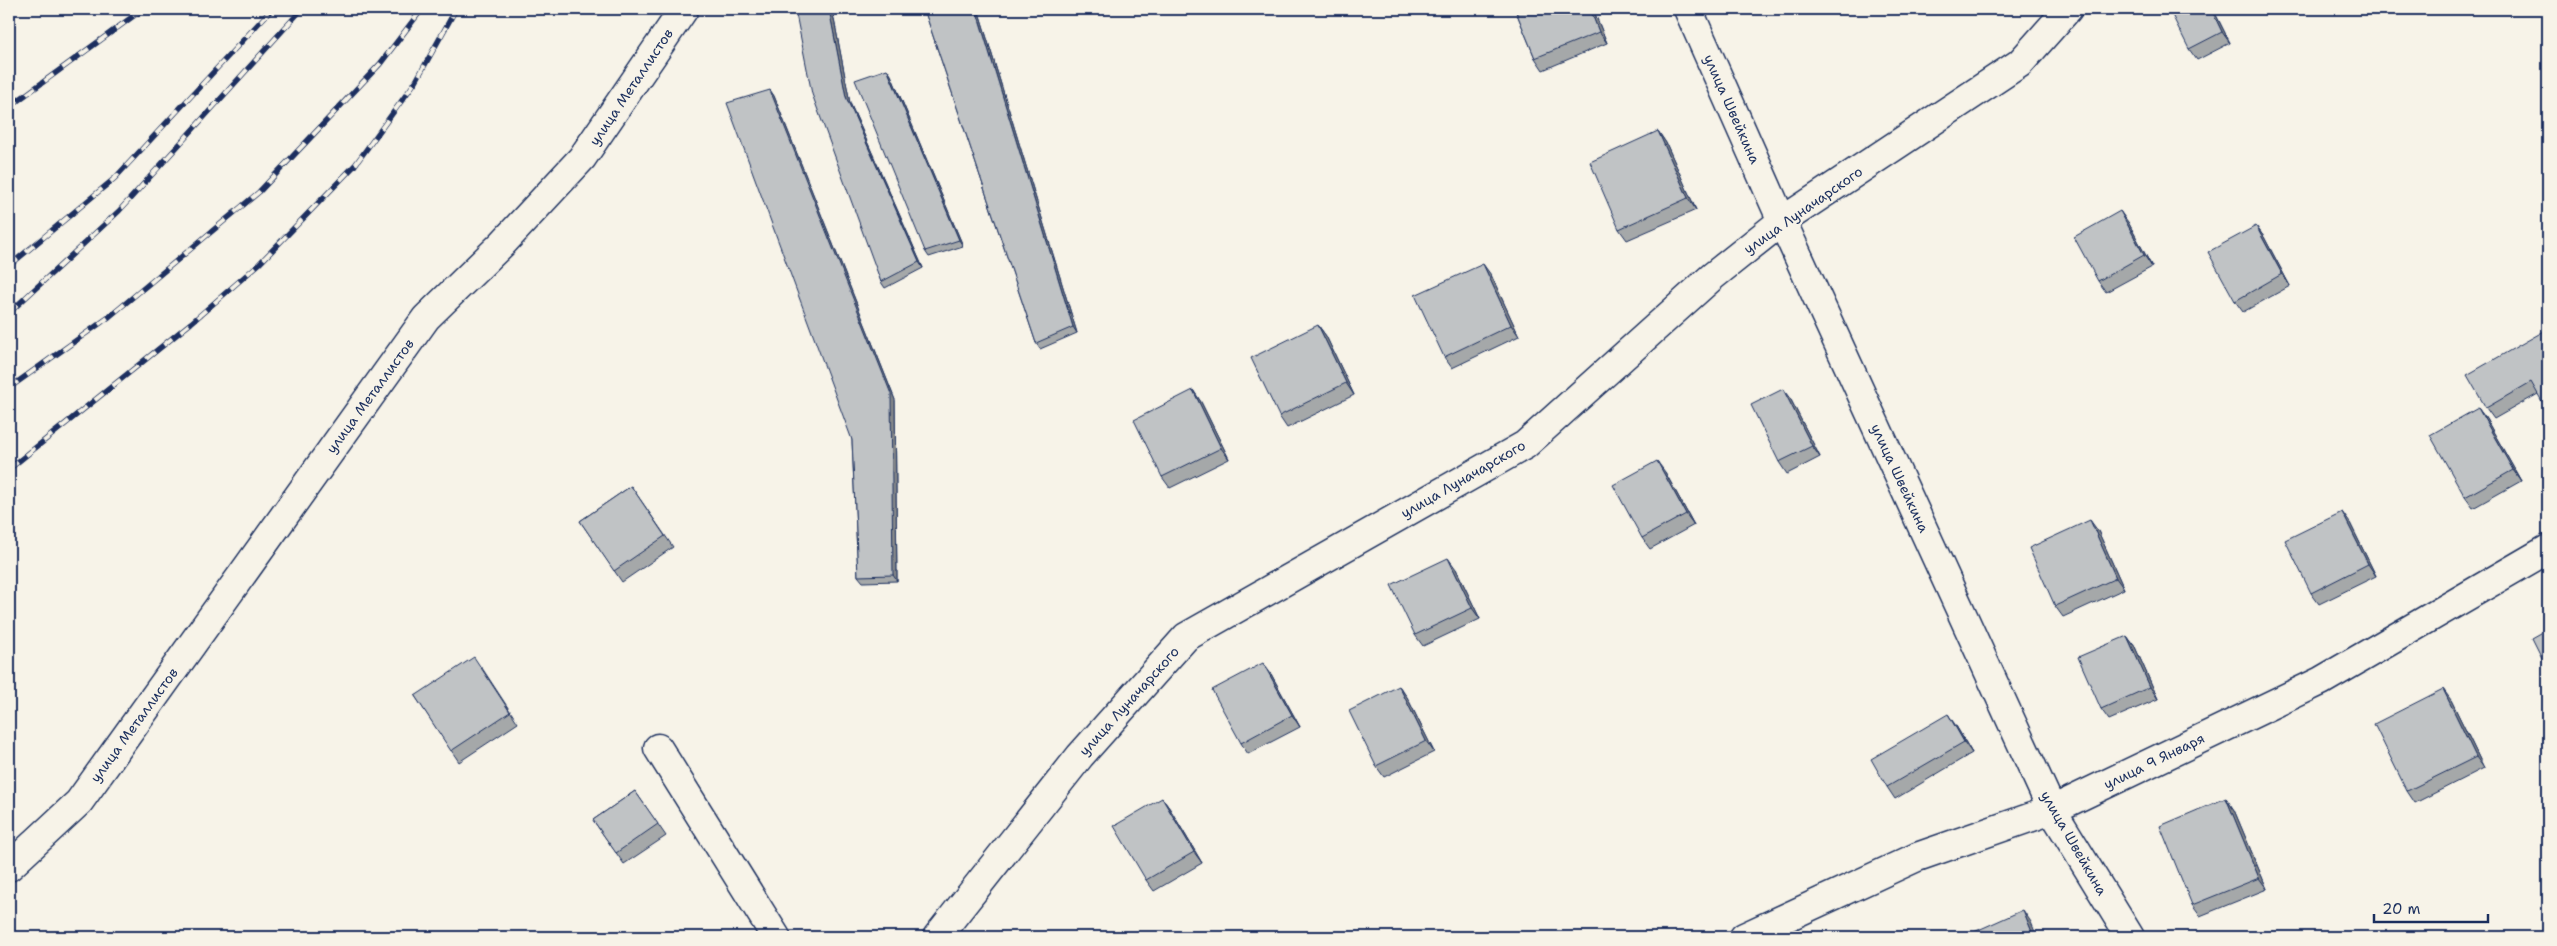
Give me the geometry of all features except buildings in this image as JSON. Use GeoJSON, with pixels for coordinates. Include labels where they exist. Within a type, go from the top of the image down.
{"type":"FeatureCollection","features":[{"type":"Feature","properties":{"kind":"street","name":"улица Металлистов"},"geometry":{"type":"LineString","coordinates":[[9,868],[79,802],[426,318],[502,244],[582,158],[684,9]]}},
{"type":"Feature","properties":{"kind":"street","name":"улица Швейкина"},"geometry":{"type":"LineString","coordinates":[[1688,9],[1782,221],[2052,810],[2130,937]]}},
{"type":"Feature","properties":{"kind":"street","name":"улица Луначарского"},"geometry":{"type":"LineString","coordinates":[[937,937],[1080,756],[1186,637],[1525,445],[1713,276],[1782,221],[2020,63],[2068,9]]}},
{"type":"Feature","properties":{"kind":"street","name":"улица 9 Января"},"geometry":{"type":"LineString","coordinates":[[1744,937],[1917,857],[2052,810],[2322,680],[2548,549]]}},
{"type":"Feature","properties":{"kind":"street"},"geometry":{"type":"LineString","coordinates":[[658,748],[776,937]]}},
{"type":"Feature","properties":{"kind":"railway"},"geometry":{"type":"LineString","coordinates":[[9,107],[143,9]]}},
{"type":"Feature","properties":{"kind":"railway"},"geometry":{"type":"LineString","coordinates":[[9,266],[115,178],[272,9]]}},
{"type":"Feature","properties":{"kind":"railway"},"geometry":{"type":"LineString","coordinates":[[9,313],[119,211],[302,9]]}},
{"type":"Feature","properties":{"kind":"railway"},"geometry":{"type":"LineString","coordinates":[[9,388],[109,317],[259,192],[380,64],[422,9]]}},
{"type":"Feature","properties":{"kind":"railway"},"geometry":{"type":"LineString","coordinates":[[9,469],[191,323],[259,264],[355,165],[416,81],[456,9]]}}]}
